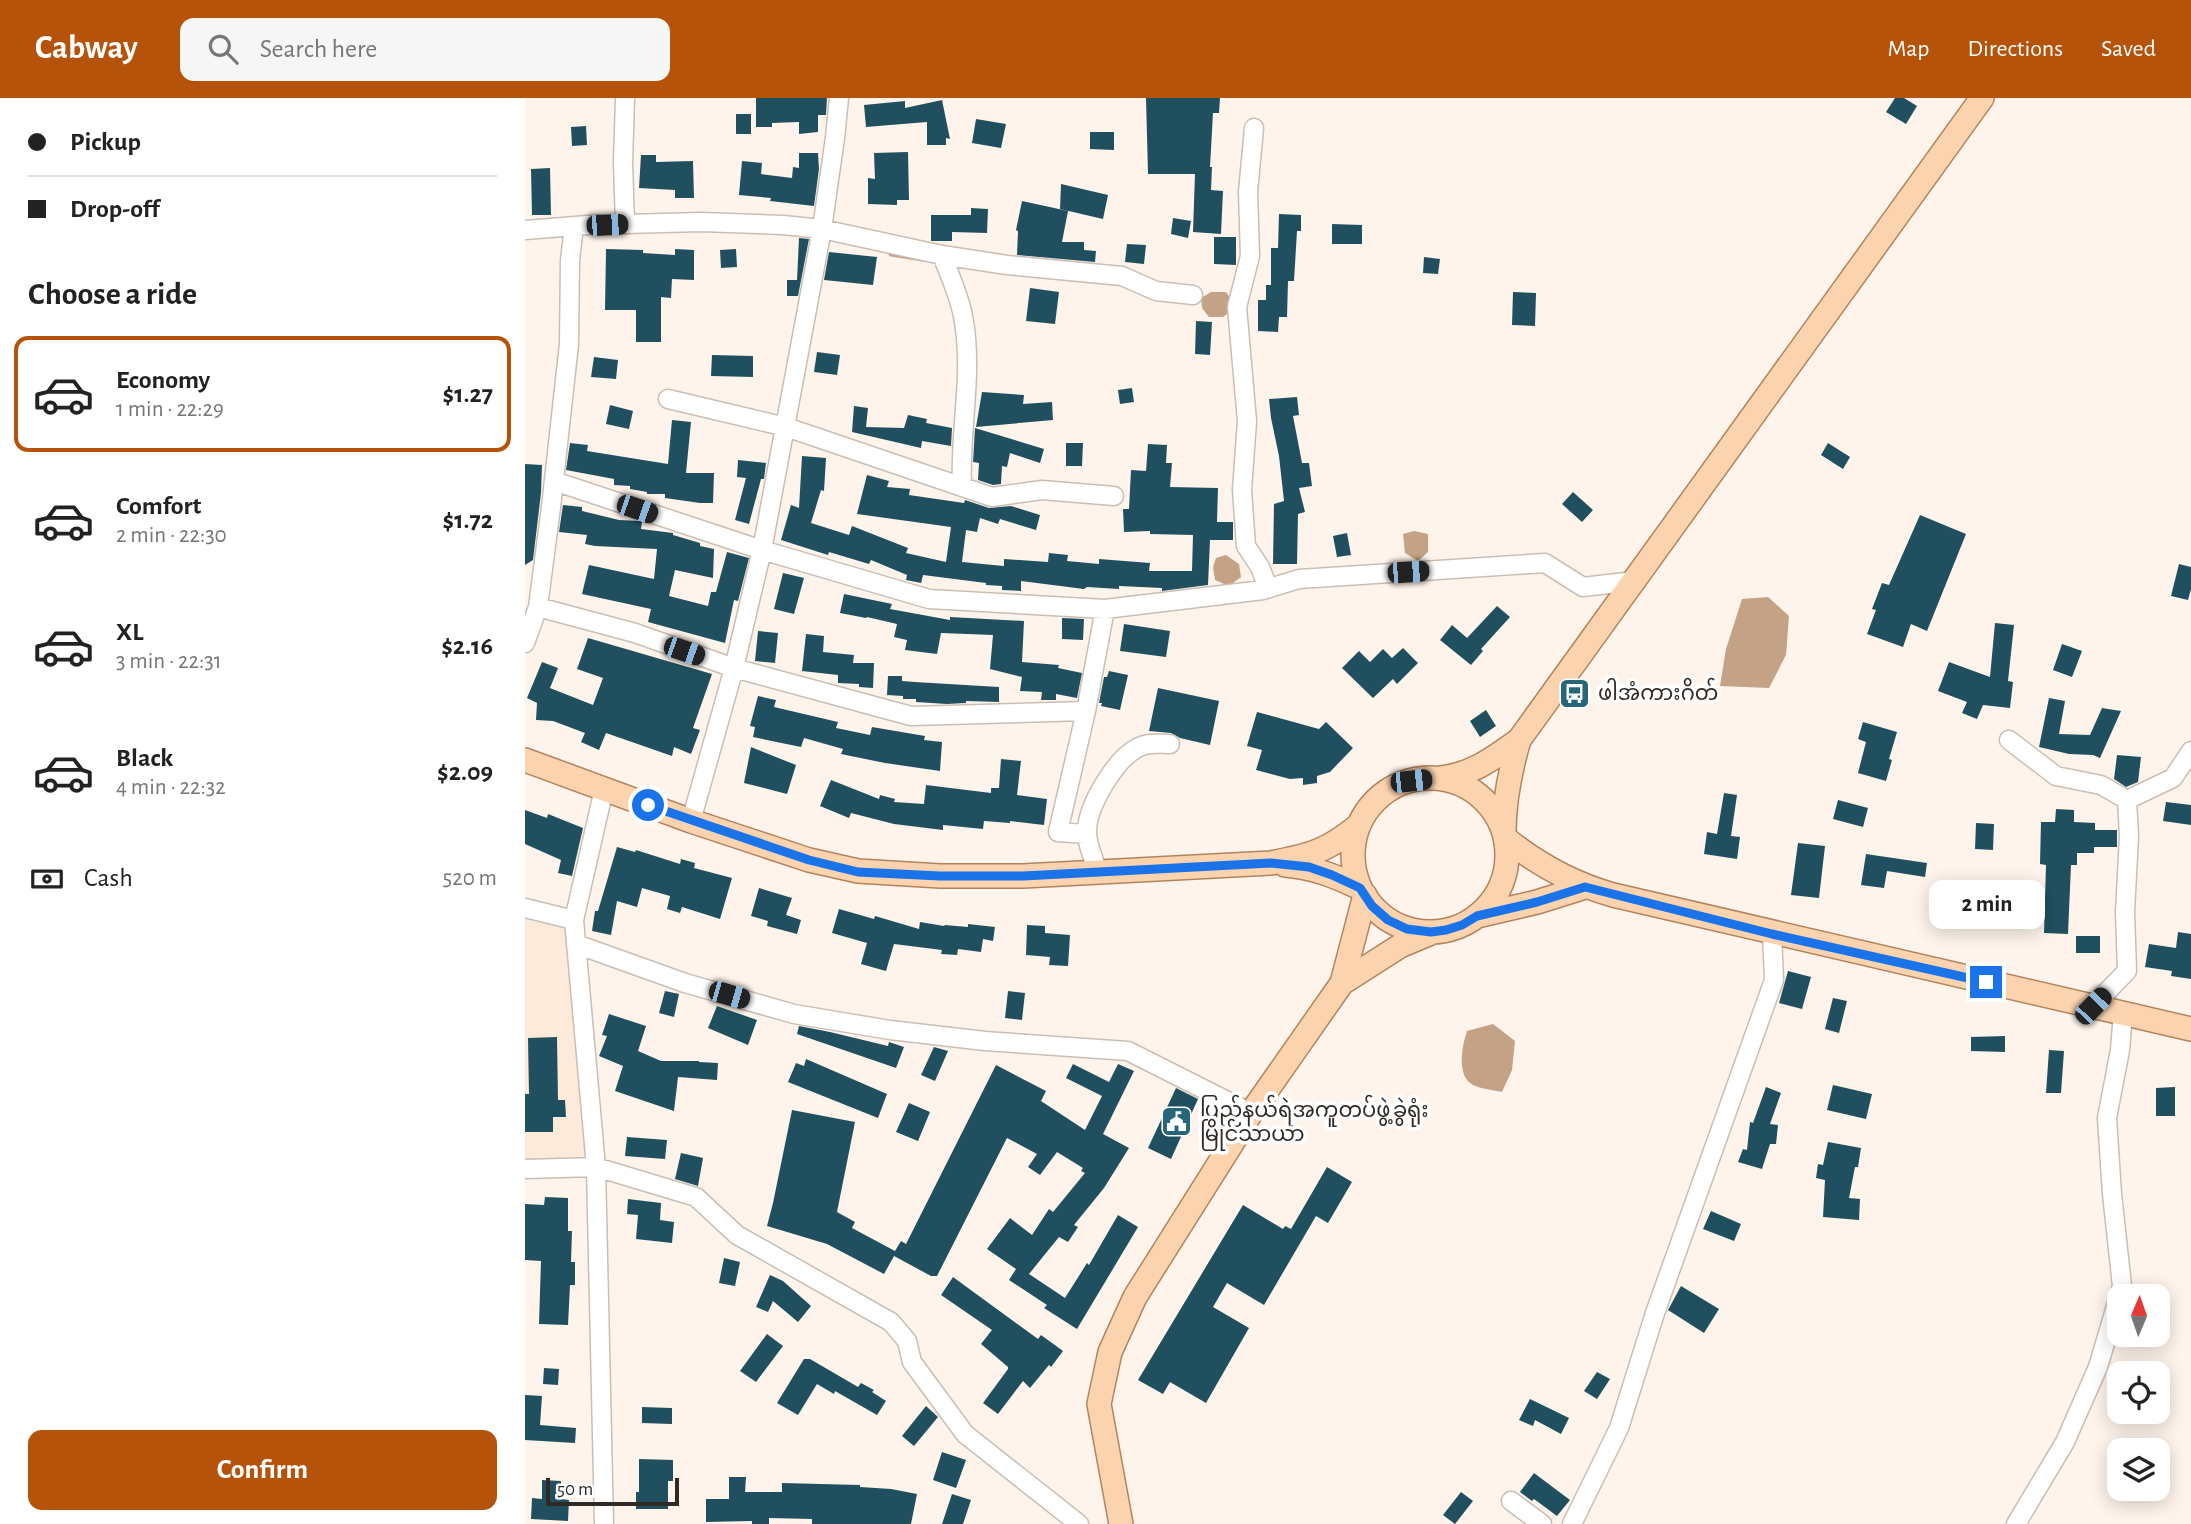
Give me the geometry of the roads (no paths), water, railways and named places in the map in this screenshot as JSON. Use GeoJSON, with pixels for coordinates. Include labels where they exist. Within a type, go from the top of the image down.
{"type":"FeatureCollection","features":[{"type":"Feature","properties":{"kind":"main road"},"geometry":{"type":"LineString","coordinates":[[1121,1524],[1099,1404],[1110,1352],[1135,1297],[1251,1113],[1342,983],[1400,946],[1431,932],[1462,925],[1477,916],[1497,894],[1506,867],[1504,805],[1519,740],[1982,98]]}},
{"type":"Feature","properties":{"kind":"main road"},"geometry":{"type":"LineString","coordinates":[[1431,932],[1407,929],[1388,920],[1372,906],[1362,892],[1353,867],[1353,845],[1359,825],[1371,805],[1389,790],[1411,781],[1460,776],[1519,740]]}},
{"type":"Feature","properties":{"kind":"main road"},"geometry":{"type":"LineString","coordinates":[[525,760],[691,821],[809,860],[858,872],[1023,876],[1271,863],[1307,856],[1335,844],[1359,825]]}},
{"type":"Feature","properties":{"kind":"main road"},"geometry":{"type":"LineString","coordinates":[[1434,778],[1457,783],[1477,794],[1493,811],[1504,835],[1520,850],[1585,887],[1772,934],[2191,1029]]}},
{"type":"Feature","properties":{"kind":"main road"},"geometry":{"type":"LineString","coordinates":[[1271,863],[1309,867],[1332,875],[1362,892]]}},
{"type":"Feature","properties":{"kind":"main road"},"geometry":{"type":"LineString","coordinates":[[1477,916],[1585,887]]}},
{"type":"Feature","properties":{"kind":"main road"},"geometry":{"type":"LineString","coordinates":[[1342,983],[1362,892]]}},
{"type":"Feature","properties":{"kind":"street"},"geometry":{"type":"LineString","coordinates":[[625,98],[625,224]]}},
{"type":"Feature","properties":{"kind":"street"},"geometry":{"type":"LineString","coordinates":[[691,821],[734,668],[762,550],[822,229],[838,98]]}},
{"type":"Feature","properties":{"kind":"street"},"geometry":{"type":"LineString","coordinates":[[1254,128],[1248,192],[1250,256],[1237,307],[1247,421],[1242,491],[1246,546],[1260,567],[1268,589]]}},
{"type":"Feature","properties":{"kind":"street"},"geometry":{"type":"LineString","coordinates":[[525,230],[701,222],[783,225],[822,229],[942,255],[1007,265],[1122,276],[1156,291],[1193,295]]}},
{"type":"Feature","properties":{"kind":"street"},"geometry":{"type":"LineString","coordinates":[[525,643],[538,607],[554,481],[569,344],[573,227]]}},
{"type":"Feature","properties":{"kind":"street"},"geometry":{"type":"LineString","coordinates":[[942,255],[963,316],[967,366],[966,418],[961,460],[963,488]]}},
{"type":"Feature","properties":{"kind":"street"},"geometry":{"type":"LineString","coordinates":[[668,399],[786,427],[992,497],[1042,490],[1114,496]]}},
{"type":"Feature","properties":{"kind":"street"},"geometry":{"type":"LineString","coordinates":[[554,481],[762,550],[929,599],[1105,609],[1268,589],[1299,579],[1545,563],[1583,587],[1634,581]]}},
{"type":"Feature","properties":{"kind":"street"},"geometry":{"type":"LineString","coordinates":[[538,607],[635,633],[734,668],[911,716],[1086,711]]}},
{"type":"Feature","properties":{"kind":"street"},"geometry":{"type":"LineString","coordinates":[[1086,834],[1058,832],[1086,711],[1105,609]]}},
{"type":"Feature","properties":{"kind":"street"},"geometry":{"type":"LineString","coordinates":[[2009,740],[2056,776],[2101,785],[2127,800]]}},
{"type":"Feature","properties":{"kind":"street"},"geometry":{"type":"LineString","coordinates":[[1098,872],[1086,834],[1088,818],[1095,801],[1108,778],[1136,748],[1150,744],[1170,744]]}},
{"type":"Feature","properties":{"kind":"street"},"geometry":{"type":"LineString","coordinates":[[2127,800],[2173,778],[2191,751]]}},
{"type":"Feature","properties":{"kind":"street"},"geometry":{"type":"LineString","coordinates":[[604,789],[574,920],[596,1167],[604,1524]]}},
{"type":"Feature","properties":{"kind":"street"},"geometry":{"type":"LineString","coordinates":[[2093,1006],[2127,971],[2127,800]]}},
{"type":"Feature","properties":{"kind":"street"},"geometry":{"type":"LineString","coordinates":[[525,908],[574,920]]}},
{"type":"Feature","properties":{"kind":"street"},"geometry":{"type":"LineString","coordinates":[[1572,1524],[1619,1428],[1655,1313],[1775,980],[1772,934]]}},
{"type":"Feature","properties":{"kind":"street"},"geometry":{"type":"LineString","coordinates":[[576,944],[685,983],[794,1014],[890,1030],[985,1041],[1128,1051],[1251,1113]]}},
{"type":"Feature","properties":{"kind":"street"},"geometry":{"type":"LineString","coordinates":[[2016,1524],[2065,1441],[2098,1367],[2122,1286],[2107,1118],[2120,1050],[2123,1013]]}},
{"type":"Feature","properties":{"kind":"street"},"geometry":{"type":"LineString","coordinates":[[525,1169],[596,1167],[696,1197],[737,1235],[891,1322],[907,1341],[912,1362],[965,1434],[1079,1524]]}},
{"type":"Feature","properties":{"kind":"street"},"geometry":{"type":"LineString","coordinates":[[1511,1501],[1542,1524]]}},
{"type":"Feature","properties":{"kind":"waterway"},"geometry":{"type":"LineString","coordinates":[[891,254],[923,259]]}},
{"type":"Feature","properties":{"kind":"place","name":"ဖါအံကားဂိတ်"},"geometry":{"type":"Point","coordinates":[1575,693]}},
{"type":"Feature","properties":{"kind":"place","name":"ပြည်နယ်ရဲအကူတပ်ဖွဲ့ခွဲရုံး မြိုင်သာယာ"},"geometry":{"type":"Point","coordinates":[1177,1122]}}]}
